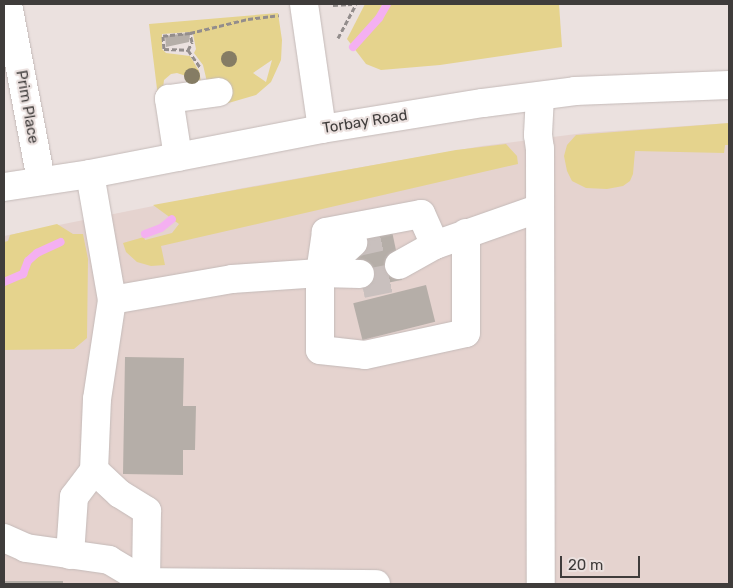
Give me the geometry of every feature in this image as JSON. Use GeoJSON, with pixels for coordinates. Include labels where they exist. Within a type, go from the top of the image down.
{"type":"FeatureCollection","features":[{"type":"Feature","properties":{"kind":"main road","name":"Prim Place"},"geometry":{"type":"LineString","coordinates":[[8,4],[41,181]]}},
{"type":"Feature","properties":{"kind":"main road"},"geometry":{"type":"LineString","coordinates":[[293,9],[322,129]]}},
{"type":"Feature","properties":{"kind":"main road","name":"Torbay Road"},"geometry":{"type":"LineString","coordinates":[[4,187],[178,158],[322,129],[540,96],[644,87],[729,85]]}},
{"type":"Feature","properties":{"kind":"main road"},"geometry":{"type":"LineString","coordinates":[[178,158],[169,99],[219,92]]}},
{"type":"Feature","properties":{"kind":"main road"},"geometry":{"type":"LineString","coordinates":[[540,96],[538,135],[540,149],[541,584]]}},
{"type":"Feature","properties":{"kind":"main road"},"geometry":{"type":"LineString","coordinates":[[70,555],[74,497],[94,470],[97,399],[112,300],[90,174]]}},
{"type":"Feature","properties":{"kind":"main road"},"geometry":{"type":"LineString","coordinates":[[434,245],[397,255],[434,245],[540,208]]}},
{"type":"Feature","properties":{"kind":"main road"},"geometry":{"type":"LineString","coordinates":[[434,245],[421,214],[326,232],[320,273],[320,350],[365,355],[466,333],[466,233]]}},
{"type":"Feature","properties":{"kind":"main road"},"geometry":{"type":"LineString","coordinates":[[112,300],[232,279],[320,273],[358,264],[320,273]]}},
{"type":"Feature","properties":{"kind":"main road"},"geometry":{"type":"LineString","coordinates":[[94,470],[120,494],[146,511],[146,583]]}},
{"type":"Feature","properties":{"kind":"main road"},"geometry":{"type":"LineString","coordinates":[[4,538],[26,548],[109,560],[146,583],[376,584]]}},
{"type":"Feature","properties":{"kind":"path"},"geometry":{"type":"LineString","coordinates":[[334,5],[352,4]]}},
{"type":"Feature","properties":{"kind":"path"},"geometry":{"type":"LineString","coordinates":[[338,38],[356,4]]}},
{"type":"Feature","properties":{"kind":"path"},"geometry":{"type":"LineString","coordinates":[[201,68],[198,61],[188,50],[164,49],[163,36],[190,33],[293,9]]}},
{"type":"Feature","properties":{"kind":"path"},"geometry":{"type":"LineString","coordinates":[[188,50],[192,42],[190,33]]}},
{"type":"Feature","properties":{"kind":"shaded area"},"geometry":{"type":"Polygon","coordinates":[[[365,4],[559,4],[562,47],[440,65],[381,70],[366,64],[347,39],[365,4]]]}},
{"type":"Feature","properties":{"kind":"shaded area"},"geometry":{"type":"Polygon","coordinates":[[[278,13],[282,40],[281,60],[271,82],[256,95],[225,104],[207,82],[203,65],[194,53],[196,49],[193,34],[189,32],[162,34],[162,49],[166,53],[190,56],[199,71],[201,81],[177,73],[171,74],[164,80],[163,89],[158,97],[149,24],[278,13]],[[272,60],[253,73],[266,82],[272,60]]]}},
{"type":"Feature","properties":{"kind":"shaded area"},"geometry":{"type":"Polygon","coordinates":[[[729,123],[729,584],[4,584],[4,236],[243,188],[482,146],[584,133],[729,123]]]}},
{"type":"Feature","properties":{"kind":"shaded area"},"geometry":{"type":"Polygon","coordinates":[[[729,123],[729,145],[725,145],[724,153],[635,151],[633,174],[630,181],[623,186],[607,189],[586,188],[572,181],[567,171],[564,156],[567,145],[576,135],[729,123]]]}},
{"type":"Feature","properties":{"kind":"shaded area"},"geometry":{"type":"Polygon","coordinates":[[[506,144],[517,156],[518,164],[161,246],[165,265],[151,266],[137,262],[126,252],[123,243],[144,237],[145,240],[172,233],[179,224],[153,205],[456,150],[506,144]]]}},
{"type":"Feature","properties":{"kind":"shaded area"},"geometry":{"type":"Polygon","coordinates":[[[57,224],[73,234],[83,234],[88,259],[87,338],[74,349],[4,350],[4,242],[8,241],[10,235],[57,224]]]}},
{"type":"Feature","properties":{"kind":"building"},"geometry":{"type":"Polygon","coordinates":[[[187,33],[187,35],[190,35],[189,42],[166,47],[165,36],[187,33]]]}},
{"type":"Feature","properties":{"kind":"building"},"geometry":{"type":"Polygon","coordinates":[[[390,222],[402,280],[362,288],[350,231],[390,222]]]}},
{"type":"Feature","properties":{"kind":"building"},"geometry":{"type":"Polygon","coordinates":[[[426,285],[435,322],[362,340],[353,303],[426,285]]]}},
{"type":"Feature","properties":{"kind":"building"},"geometry":{"type":"Polygon","coordinates":[[[125,357],[184,358],[183,406],[196,406],[195,450],[183,450],[183,475],[123,474],[125,357]]]}},
{"type":"Feature","properties":{"kind":"building"},"geometry":{"type":"Polygon","coordinates":[[[4,581],[63,581],[63,584],[4,584],[4,581]]]}},
{"type":"Feature","properties":{"kind":"waterway"},"geometry":{"type":"LineString","coordinates":[[353,47],[379,18],[387,4]]}},
{"type":"Feature","properties":{"kind":"waterway"},"geometry":{"type":"LineString","coordinates":[[145,234],[161,228],[172,219]]}},
{"type":"Feature","properties":{"kind":"waterway"},"geometry":{"type":"LineString","coordinates":[[4,282],[23,274],[28,261],[37,253],[61,242]]}},
{"type":"Feature","properties":{"kind":"tunnel"},"geometry":{"type":"LineString","coordinates":[[353,243],[393,234]]}},
{"type":"Feature","properties":{"kind":"tunnel"},"geometry":{"type":"LineString","coordinates":[[362,284],[402,276]]}}]}
